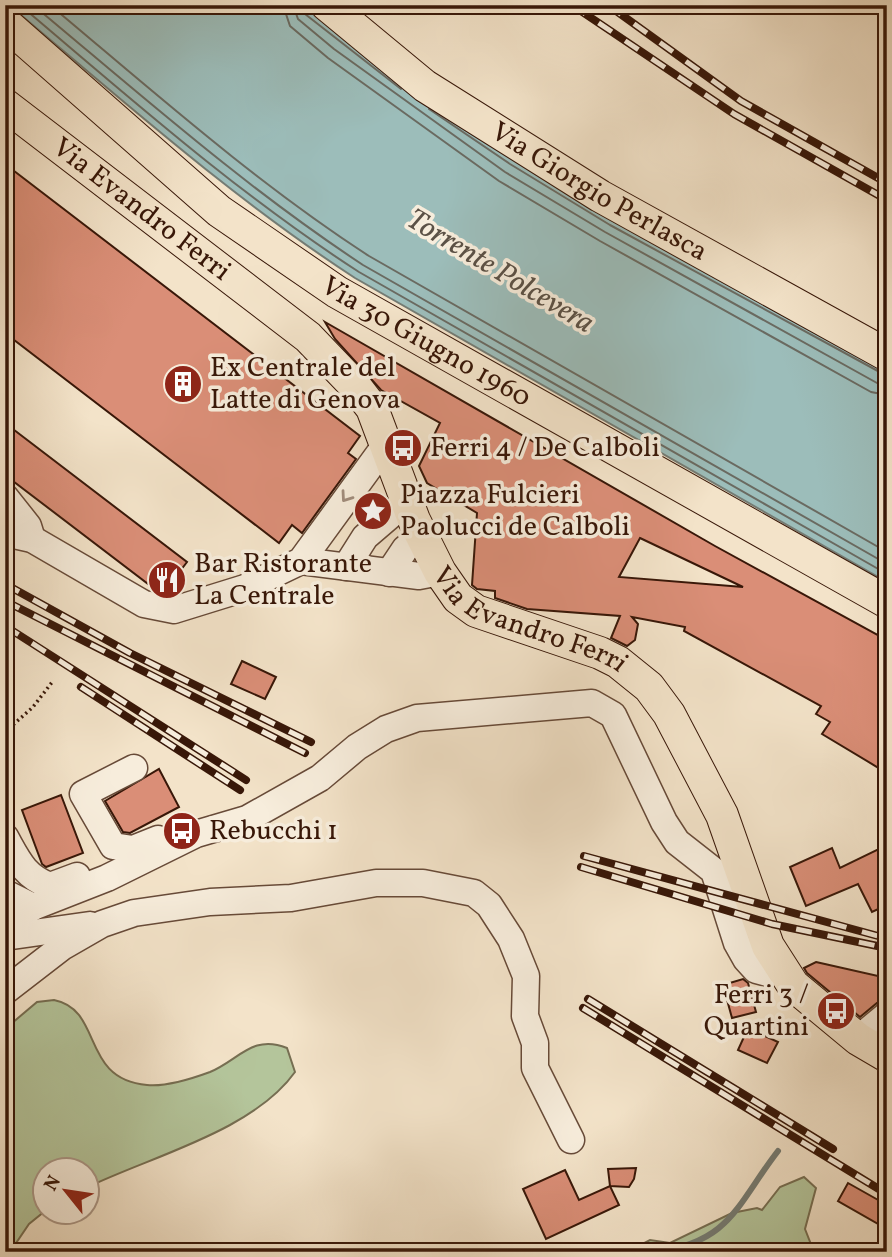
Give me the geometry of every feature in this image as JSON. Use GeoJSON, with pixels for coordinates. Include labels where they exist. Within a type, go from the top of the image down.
{"type":"FeatureCollection","features":[{"type":"Feature","properties":{"kind":"main road","name":"Via Giorgio Perlasca"},"geometry":{"type":"LineString","coordinates":[[327,5],[425,86],[600,196],[887,355]]}},
{"type":"Feature","properties":{"kind":"main road","name":"Via 30 Giugno 1960"},"geometry":{"type":"LineString","coordinates":[[5,23],[219,211],[337,292],[887,602]]}},
{"type":"Feature","properties":{"kind":"main road","name":"Via Evandro Ferri"},"geometry":{"type":"LineString","coordinates":[[5,105],[308,337],[372,408],[422,535],[440,572],[458,598],[476,611],[600,653],[649,687],[669,714],[722,815],[768,946],[793,985],[858,1039],[887,1056]]}},
{"type":"Feature","properties":{"kind":"street"},"geometry":{"type":"LineString","coordinates":[[5,533],[32,539],[144,604],[174,610],[245,588],[301,561],[387,443]]}},
{"type":"Feature","properties":{"kind":"street"},"geometry":{"type":"LineString","coordinates":[[5,497],[28,526],[32,539]]}},
{"type":"Feature","properties":{"kind":"street"},"geometry":{"type":"LineString","coordinates":[[346,567],[365,537],[407,501]]}},
{"type":"Feature","properties":{"kind":"street"},"geometry":{"type":"LineString","coordinates":[[389,573],[405,550],[422,535]]}},
{"type":"Feature","properties":{"kind":"street"},"geometry":{"type":"LineString","coordinates":[[301,561],[419,576],[440,572]]}},
{"type":"Feature","properties":{"kind":"street"},"geometry":{"type":"LineString","coordinates":[[5,925],[33,907],[107,878],[197,834],[247,819],[320,778],[357,747],[386,729],[417,718],[592,703],[613,715],[664,822],[677,842],[714,871],[737,943],[751,966],[768,973],[781,966]]}},
{"type":"Feature","properties":{"kind":"street"},"geometry":{"type":"LineString","coordinates":[[134,768],[83,794],[113,846],[133,849],[192,828],[197,834]]}},
{"type":"Feature","properties":{"kind":"street"},"geometry":{"type":"LineString","coordinates":[[5,837],[20,867],[37,881],[50,886],[99,867],[107,878]]}},
{"type":"Feature","properties":{"kind":"street"},"geometry":{"type":"LineString","coordinates":[[5,937],[102,923],[167,907],[291,898],[376,883],[423,883],[474,893],[489,905],[511,939],[526,976],[526,1016],[535,1044],[535,1068],[571,1140]]}},
{"type":"Feature","properties":{"kind":"street"},"geometry":{"type":"LineString","coordinates":[[5,892],[33,907]]}},
{"type":"Feature","properties":{"kind":"street"},"geometry":{"type":"LineString","coordinates":[[5,991],[62,947],[102,923]]}},
{"type":"Feature","properties":{"kind":"street"},"geometry":{"type":"LineString","coordinates":[[858,1039],[887,1015]]}},
{"type":"Feature","properties":{"kind":"path"},"geometry":{"type":"LineString","coordinates":[[5,732],[33,707],[54,681]]}},
{"type":"Feature","properties":{"kind":"green space"},"geometry":{"type":"Polygon","coordinates":[[[54,1000],[70,1006],[88,1030],[101,1058],[111,1071],[126,1080],[147,1085],[178,1082],[210,1072],[246,1050],[264,1044],[287,1048],[295,1072],[277,1093],[228,1126],[102,1181],[102,1156],[32,1156],[32,1222],[10,1252],[5,1252],[5,1029],[37,1002],[54,1000]]]}},
{"type":"Feature","properties":{"kind":"green space"},"geometry":{"type":"Polygon","coordinates":[[[804,1177],[816,1188],[805,1229],[814,1252],[627,1252],[650,1240],[670,1243],[732,1213],[757,1208],[762,1210],[780,1187],[804,1177]]]}},
{"type":"Feature","properties":{"kind":"water","name":"Torrente Polcevera"},"geometry":{"type":"Polygon","coordinates":[[[9,5],[306,5],[344,37],[887,370],[887,582],[355,278],[221,182],[9,5]]]}},
{"type":"Feature","properties":{"kind":"building","name":"Ex Centrale del Latte di Genova"},"geometry":{"type":"Polygon","coordinates":[[[5,164],[360,436],[348,453],[356,459],[302,533],[292,525],[279,543],[5,333],[5,164]]]}},
{"type":"Feature","properties":{"kind":"building"},"geometry":{"type":"Polygon","coordinates":[[[325,322],[715,546],[887,640],[887,762],[877,767],[822,734],[830,722],[816,714],[821,706],[684,631],[685,627],[632,617],[638,624],[635,640],[627,646],[611,638],[620,616],[527,609],[495,598],[495,591],[477,589],[472,585],[477,513],[427,483],[419,466],[440,423],[381,390],[335,339],[325,322]],[[640,538],[619,577],[743,587],[640,538]]]}},
{"type":"Feature","properties":{"kind":"building"},"geometry":{"type":"Polygon","coordinates":[[[5,423],[187,562],[164,592],[156,590],[5,475],[5,423]]]}},
{"type":"Feature","properties":{"kind":"building"},"geometry":{"type":"Polygon","coordinates":[[[242,661],[276,677],[265,699],[231,684],[242,661]]]}},
{"type":"Feature","properties":{"kind":"building"},"geometry":{"type":"Polygon","coordinates":[[[159,769],[179,807],[130,833],[123,832],[105,801],[159,769]]]}},
{"type":"Feature","properties":{"kind":"building"},"geometry":{"type":"Polygon","coordinates":[[[61,795],[83,853],[46,867],[42,864],[22,810],[61,795]]]}},
{"type":"Feature","properties":{"kind":"building"},"geometry":{"type":"Polygon","coordinates":[[[887,845],[887,905],[872,912],[858,884],[806,906],[790,867],[832,848],[840,868],[887,845]]]}},
{"type":"Feature","properties":{"kind":"building"},"geometry":{"type":"Polygon","coordinates":[[[816,962],[887,978],[887,1000],[877,1003],[860,1017],[807,973],[804,968],[816,962]]]}},
{"type":"Feature","properties":{"kind":"building"},"geometry":{"type":"Polygon","coordinates":[[[743,979],[748,983],[756,1012],[732,1018],[723,985],[743,979]]]}},
{"type":"Feature","properties":{"kind":"building"},"geometry":{"type":"Polygon","coordinates":[[[748,1028],[778,1042],[767,1063],[738,1050],[748,1028]]]}},
{"type":"Feature","properties":{"kind":"building"},"geometry":{"type":"Polygon","coordinates":[[[636,1168],[629,1187],[610,1186],[608,1169],[636,1168]]]}},
{"type":"Feature","properties":{"kind":"building"},"geometry":{"type":"Polygon","coordinates":[[[565,1170],[579,1200],[610,1186],[619,1205],[546,1239],[523,1189],[565,1170]]]}},
{"type":"Feature","properties":{"kind":"building"},"geometry":{"type":"Polygon","coordinates":[[[848,1183],[887,1205],[887,1229],[838,1201],[848,1183]]]}},
{"type":"Feature","properties":{"kind":"waterway"},"geometry":{"type":"LineString","coordinates":[[656,1252],[681,1247],[717,1230],[741,1204],[778,1151]]}},
{"type":"Feature","properties":{"kind":"railway"},"geometry":{"type":"LineString","coordinates":[[572,5],[734,114],[887,200]]}},
{"type":"Feature","properties":{"kind":"railway"},"geometry":{"type":"LineString","coordinates":[[608,5],[741,101],[887,183]]}},
{"type":"Feature","properties":{"kind":"railway"},"geometry":{"type":"LineString","coordinates":[[5,584],[130,653],[311,742]]}},
{"type":"Feature","properties":{"kind":"railway"},"geometry":{"type":"LineString","coordinates":[[5,601],[305,753]]}},
{"type":"Feature","properties":{"kind":"railway"},"geometry":{"type":"LineString","coordinates":[[5,626],[246,780]]}},
{"type":"Feature","properties":{"kind":"railway"},"geometry":{"type":"LineString","coordinates":[[81,687],[240,790]]}},
{"type":"Feature","properties":{"kind":"railway"},"geometry":{"type":"LineString","coordinates":[[584,856],[878,936]]}},
{"type":"Feature","properties":{"kind":"railway"},"geometry":{"type":"LineString","coordinates":[[581,867],[772,924],[887,948]]}},
{"type":"Feature","properties":{"kind":"railway"},"geometry":{"type":"LineString","coordinates":[[588,999],[833,1149]]}},
{"type":"Feature","properties":{"kind":"railway"},"geometry":{"type":"LineString","coordinates":[[583,1008],[887,1194]]}},
{"type":"Feature","properties":{"kind":"place","name":"Ex Centrale del Latte di Genova"},"geometry":{"type":"Point","coordinates":[183,384]}},
{"type":"Feature","properties":{"kind":"place","name":"Ferri 4 / De Calboli"},"geometry":{"type":"Point","coordinates":[403,448]}},
{"type":"Feature","properties":{"kind":"place","name":"Piazza Fulcieri Paolucci de Calboli"},"geometry":{"type":"Point","coordinates":[373,511]}},
{"type":"Feature","properties":{"kind":"place","name":"Bar Ristorante La Centrale"},"geometry":{"type":"Point","coordinates":[167,580]}},
{"type":"Feature","properties":{"kind":"place","name":"Rebucchi 1"},"geometry":{"type":"Point","coordinates":[182,831]}},
{"type":"Feature","properties":{"kind":"place","name":"Ferri 3 / Quartini"},"geometry":{"type":"Point","coordinates":[836,1011]}}]}
